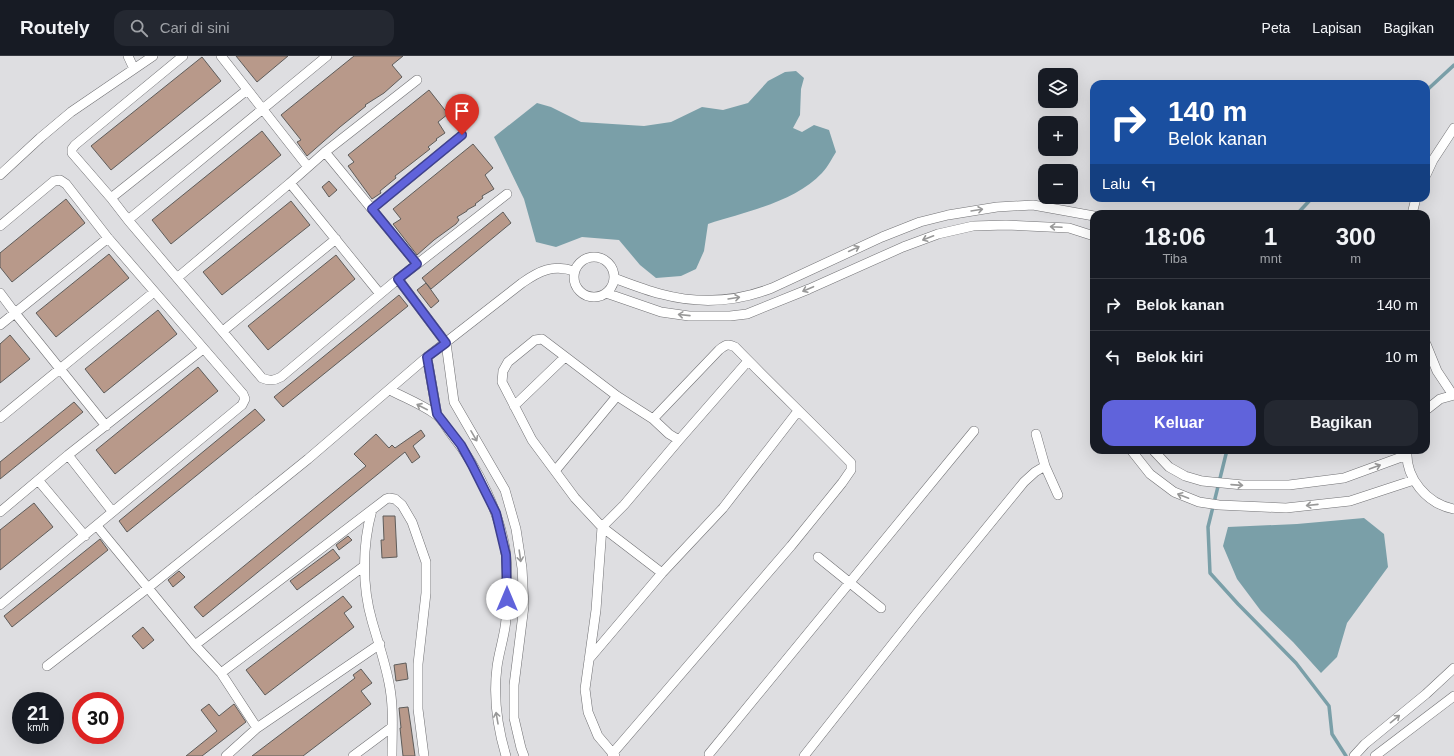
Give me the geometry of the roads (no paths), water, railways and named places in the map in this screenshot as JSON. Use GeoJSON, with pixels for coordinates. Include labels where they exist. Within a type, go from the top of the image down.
{"type":"FeatureCollection","features":[{"type":"Feature","properties":{"kind":"street"},"geometry":{"type":"LineString","coordinates":[[128,56],[134,69]]}},
{"type":"Feature","properties":{"kind":"street"},"geometry":{"type":"LineString","coordinates":[[0,175],[71,112],[153,56]]}},
{"type":"Feature","properties":{"kind":"street"},"geometry":{"type":"LineString","coordinates":[[183,56],[75,145],[72,149],[72,153],[262,378],[267,380],[276,380],[398,279],[507,194]]}},
{"type":"Feature","properties":{"kind":"street"},"geometry":{"type":"LineString","coordinates":[[221,56],[308,167]]}},
{"type":"Feature","properties":{"kind":"street"},"geometry":{"type":"LineString","coordinates":[[128,220],[327,56]]}},
{"type":"Feature","properties":{"kind":"street"},"geometry":{"type":"LineString","coordinates":[[177,278],[326,152],[417,80]]}},
{"type":"Feature","properties":{"kind":"street"},"geometry":{"type":"LineString","coordinates":[[111,198],[247,90]]}},
{"type":"Feature","properties":{"kind":"street"},"geometry":{"type":"LineString","coordinates":[[1430,166],[1454,128]]}},
{"type":"Feature","properties":{"kind":"street"},"geometry":{"type":"LineString","coordinates":[[372,209],[462,135]]}},
{"type":"Feature","properties":{"kind":"street"},"geometry":{"type":"LineString","coordinates":[[326,152],[417,264]]}},
{"type":"Feature","properties":{"kind":"street"},"geometry":{"type":"LineString","coordinates":[[0,226],[54,181],[60,180],[66,184],[108,238],[243,394],[245,399],[242,405],[0,605]]}},
{"type":"Feature","properties":{"kind":"street"},"geometry":{"type":"LineString","coordinates":[[290,183],[380,294]]}},
{"type":"Feature","properties":{"kind":"street"},"geometry":{"type":"LineString","coordinates":[[614,278],[661,294],[701,300],[732,299],[757,294],[882,237],[920,222],[948,215],[998,207],[1033,205],[1090,215]]}},
{"type":"Feature","properties":{"kind":"street"},"geometry":{"type":"LineString","coordinates":[[606,293],[661,312],[688,316],[730,316],[747,314],[809,289],[903,247],[938,234],[974,226],[1006,224],[1069,228],[1090,235]]}},
{"type":"Feature","properties":{"kind":"street"},"geometry":{"type":"LineString","coordinates":[[0,325],[108,238]]}},
{"type":"Feature","properties":{"kind":"street"},"geometry":{"type":"LineString","coordinates":[[223,332],[336,238]]}},
{"type":"Feature","properties":{"kind":"street"},"geometry":{"type":"LineString","coordinates":[[598,257],[608,262],[614,272],[613,284],[606,293],[596,297],[585,295],[576,288],[573,277],[574,271],[581,261],[586,258],[598,257]]}},
{"type":"Feature","properties":{"kind":"street"},"geometry":{"type":"LineString","coordinates":[[47,666],[302,464],[427,357],[535,274],[547,269],[565,268],[574,271]]}},
{"type":"Feature","properties":{"kind":"street"},"geometry":{"type":"LineString","coordinates":[[398,279],[446,343],[454,402],[505,490],[516,529],[522,568],[524,606],[514,685],[514,718],[524,756]]}},
{"type":"Feature","properties":{"kind":"street"},"geometry":{"type":"LineString","coordinates":[[0,418],[154,292]]}},
{"type":"Feature","properties":{"kind":"street"},"geometry":{"type":"LineString","coordinates":[[0,293],[106,426]]}},
{"type":"Feature","properties":{"kind":"street"},"geometry":{"type":"LineString","coordinates":[[662,573],[602,527],[575,498],[532,440],[502,382],[503,371],[508,362],[535,340],[539,338],[542,339],[564,357],[617,396],[652,419],[669,434],[679,440]]}},
{"type":"Feature","properties":{"kind":"street"},"geometry":{"type":"LineString","coordinates":[[652,419],[719,350],[729,344],[735,347],[851,463],[851,470],[792,546],[614,755],[598,736],[588,712],[585,689],[596,610],[602,527],[624,505],[748,361]]}},
{"type":"Feature","properties":{"kind":"street"},"geometry":{"type":"LineString","coordinates":[[0,511],[68,455],[203,349]]}},
{"type":"Feature","properties":{"kind":"street"},"geometry":{"type":"LineString","coordinates":[[1430,354],[1437,371],[1453,395],[1440,399],[1430,407]]}},
{"type":"Feature","properties":{"kind":"street"},"geometry":{"type":"LineString","coordinates":[[427,357],[437,414]]}},
{"type":"Feature","properties":{"kind":"street"},"geometry":{"type":"LineString","coordinates":[[514,406],[564,357]]}},
{"type":"Feature","properties":{"kind":"street"},"geometry":{"type":"LineString","coordinates":[[390,390],[437,414],[461,445],[478,474],[496,513],[506,555],[508,588],[506,621],[497,666],[495,700],[500,738],[506,756]]}},
{"type":"Feature","properties":{"kind":"street"},"geometry":{"type":"LineString","coordinates":[[555,471],[617,396]]}},
{"type":"Feature","properties":{"kind":"street"},"geometry":{"type":"LineString","coordinates":[[589,659],[662,573],[723,508],[798,411]]}},
{"type":"Feature","properties":{"kind":"street"},"geometry":{"type":"LineString","coordinates":[[709,755],[974,431]]}},
{"type":"Feature","properties":{"kind":"street"},"geometry":{"type":"LineString","coordinates":[[1036,434],[1045,466],[1058,495]]}},
{"type":"Feature","properties":{"kind":"street"},"geometry":{"type":"LineString","coordinates":[[1134,454],[1150,474],[1174,492],[1199,502],[1219,505],[1286,508],[1350,501],[1414,480]]}},
{"type":"Feature","properties":{"kind":"street"},"geometry":{"type":"LineString","coordinates":[[1157,454],[1169,467],[1185,476],[1202,481],[1243,485],[1289,485],[1344,478],[1404,454]]}},
{"type":"Feature","properties":{"kind":"street"},"geometry":{"type":"LineString","coordinates":[[1407,454],[1408,466],[1414,480],[1422,492],[1447,508],[1454,509]]}},
{"type":"Feature","properties":{"kind":"street"},"geometry":{"type":"LineString","coordinates":[[68,455],[112,511]]}},
{"type":"Feature","properties":{"kind":"street"},"geometry":{"type":"LineString","coordinates":[[804,756],[912,619],[1024,482],[1035,472],[1045,466]]}},
{"type":"Feature","properties":{"kind":"street"},"geometry":{"type":"LineString","coordinates":[[38,480],[85,536]]}},
{"type":"Feature","properties":{"kind":"street"},"geometry":{"type":"LineString","coordinates":[[195,645],[372,510],[390,498],[395,499],[402,505],[412,522],[426,562],[426,593],[418,664],[418,709],[424,756]]}},
{"type":"Feature","properties":{"kind":"street"},"geometry":{"type":"LineString","coordinates":[[372,510],[367,527],[364,566],[372,620],[380,644],[392,704],[392,756]]}},
{"type":"Feature","properties":{"kind":"street"},"geometry":{"type":"LineString","coordinates":[[97,526],[195,645],[220,673],[257,728]]}},
{"type":"Feature","properties":{"kind":"street"},"geometry":{"type":"LineString","coordinates":[[818,557],[881,608]]}},
{"type":"Feature","properties":{"kind":"street"},"geometry":{"type":"LineString","coordinates":[[220,673],[364,566]]}},
{"type":"Feature","properties":{"kind":"street"},"geometry":{"type":"LineString","coordinates":[[226,756],[257,728],[380,644]]}},
{"type":"Feature","properties":{"kind":"street"},"geometry":{"type":"LineString","coordinates":[[1354,756],[1365,744],[1426,694],[1454,668]]}},
{"type":"Feature","properties":{"kind":"street"},"geometry":{"type":"LineString","coordinates":[[1375,755],[1454,696]]}},
{"type":"Feature","properties":{"kind":"street"},"geometry":{"type":"LineString","coordinates":[[353,756],[392,727]]}},
{"type":"Feature","properties":{"kind":"water"},"geometry":{"type":"Polygon","coordinates":[[[796,71],[804,78],[801,89],[800,115],[793,128],[802,132],[814,125],[829,130],[836,152],[822,173],[798,192],[769,205],[708,224],[704,251],[696,269],[681,276],[656,278],[640,265],[619,240],[582,237],[556,247],[536,242],[524,199],[494,137],[537,103],[551,107],[581,122],[644,126],[671,122],[702,107],[723,110],[748,103],[768,81],[785,72],[796,71]]]}},
{"type":"Feature","properties":{"kind":"water"},"geometry":{"type":"Polygon","coordinates":[[[1364,518],[1384,534],[1388,567],[1347,623],[1337,657],[1321,673],[1293,642],[1261,611],[1237,579],[1223,546],[1228,527],[1297,524],[1364,518]]]}},
{"type":"Feature","properties":{"kind":"waterway"},"geometry":{"type":"LineString","coordinates":[[1430,87],[1454,65]]}},
{"type":"Feature","properties":{"kind":"waterway"},"geometry":{"type":"LineString","coordinates":[[1301,210],[1308,202]]}},
{"type":"Feature","properties":{"kind":"waterway"},"geometry":{"type":"LineString","coordinates":[[1226,454],[1208,527],[1210,573],[1296,663],[1329,706],[1332,734],[1346,756]]}}]}
